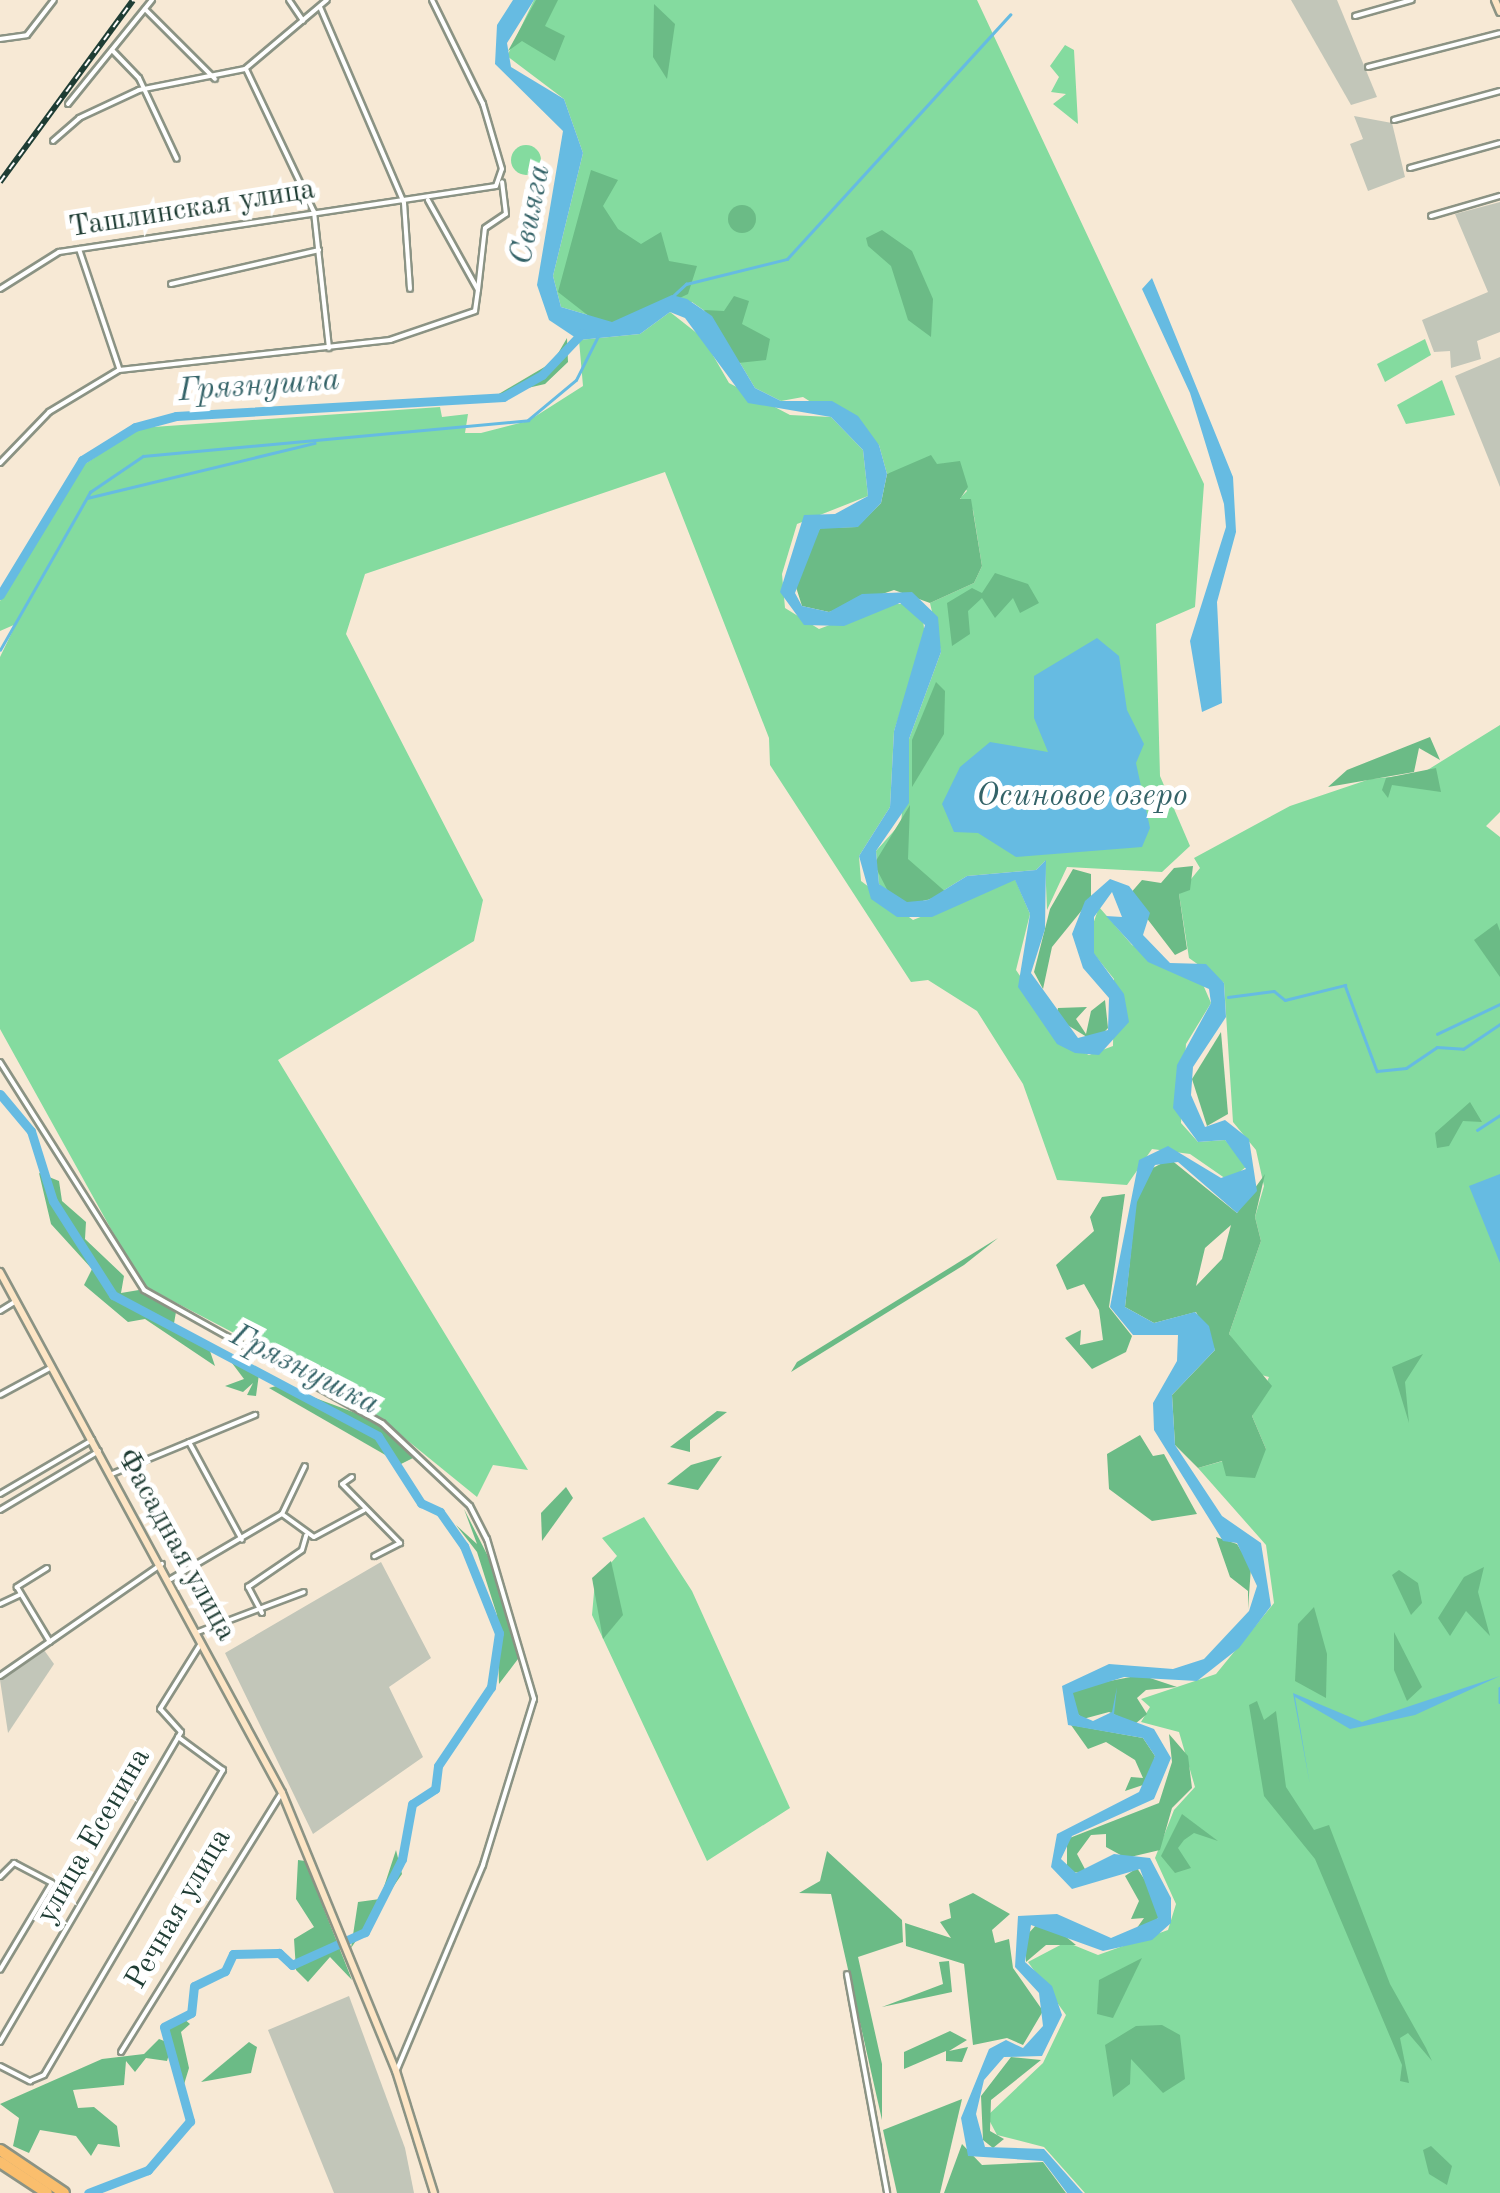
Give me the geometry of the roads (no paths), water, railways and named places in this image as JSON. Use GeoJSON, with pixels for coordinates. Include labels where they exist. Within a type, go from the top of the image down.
{"type":"FeatureCollection","features":[{"type":"Feature","properties":{"kind":"highway"},"geometry":{"type":"LineString","coordinates":[[0,2150],[64,2193]]}},
{"type":"Feature","properties":{"kind":"highway"},"geometry":{"type":"LineString","coordinates":[[0,2162],[47,2193]]}},
{"type":"Feature","properties":{"kind":"main road"},"geometry":{"type":"LineString","coordinates":[[1495,0],[1500,12]]}},
{"type":"Feature","properties":{"kind":"main road","name":"Фасадная улица"},"geometry":{"type":"LineString","coordinates":[[0,1272],[162,1564],[282,1793],[396,2071]]}},
{"type":"Feature","properties":{"kind":"main road"},"geometry":{"type":"LineString","coordinates":[[396,2071],[434,2193]]}},
{"type":"Feature","properties":{"kind":"street"},"geometry":{"type":"LineString","coordinates":[[0,39],[27,35],[54,0]]}},
{"type":"Feature","properties":{"kind":"street"},"geometry":{"type":"LineString","coordinates":[[68,104],[152,0]]}},
{"type":"Feature","properties":{"kind":"street"},"geometry":{"type":"LineString","coordinates":[[290,0],[303,21]]}},
{"type":"Feature","properties":{"kind":"street"},"geometry":{"type":"LineString","coordinates":[[53,141],[78,118],[144,89],[215,79],[246,69],[327,0]]}},
{"type":"Feature","properties":{"kind":"street"},"geometry":{"type":"LineString","coordinates":[[0,462],[49,412],[119,370],[390,340],[475,311],[485,228],[506,214],[500,161],[432,0]]}},
{"type":"Feature","properties":{"kind":"street"},"geometry":{"type":"LineString","coordinates":[[1355,16],[1412,0]]}},
{"type":"Feature","properties":{"kind":"street"},"geometry":{"type":"LineString","coordinates":[[320,7],[404,204],[410,289]]}},
{"type":"Feature","properties":{"kind":"street"},"geometry":{"type":"LineString","coordinates":[[145,9],[215,79]]}},
{"type":"Feature","properties":{"kind":"street"},"geometry":{"type":"LineString","coordinates":[[1368,67],[1500,32]]}},
{"type":"Feature","properties":{"kind":"street"},"geometry":{"type":"LineString","coordinates":[[112,50],[144,89],[177,158]]}},
{"type":"Feature","properties":{"kind":"street"},"geometry":{"type":"LineString","coordinates":[[246,69],[314,212],[329,348]]}},
{"type":"Feature","properties":{"kind":"street"},"geometry":{"type":"LineString","coordinates":[[1394,120],[1500,91]]}},
{"type":"Feature","properties":{"kind":"street"},"geometry":{"type":"LineString","coordinates":[[1410,168],[1500,142]]}},
{"type":"Feature","properties":{"kind":"street","name":"Ташлинская улица"},"geometry":{"type":"LineString","coordinates":[[0,290],[31,262],[79,249],[314,212],[404,204],[502,180]]}},
{"type":"Feature","properties":{"kind":"street"},"geometry":{"type":"LineString","coordinates":[[1431,216],[1500,196]]}},
{"type":"Feature","properties":{"kind":"street"},"geometry":{"type":"LineString","coordinates":[[428,200],[478,290]]}},
{"type":"Feature","properties":{"kind":"street"},"geometry":{"type":"LineString","coordinates":[[79,249],[119,370]]}},
{"type":"Feature","properties":{"kind":"street"},"geometry":{"type":"LineString","coordinates":[[171,284],[319,250]]}},
{"type":"Feature","properties":{"kind":"street"},"geometry":{"type":"LineString","coordinates":[[0,1062],[37,1107],[144,1290],[382,1423],[470,1506],[487,1539],[534,1699],[484,1864],[396,2071]]}},
{"type":"Feature","properties":{"kind":"street"},"geometry":{"type":"LineString","coordinates":[[0,1311],[16,1302]]}},
{"type":"Feature","properties":{"kind":"street"},"geometry":{"type":"LineString","coordinates":[[0,1395],[52,1367]]}},
{"type":"Feature","properties":{"kind":"street"},"geometry":{"type":"LineString","coordinates":[[112,1474],[255,1415]]}},
{"type":"Feature","properties":{"kind":"street"},"geometry":{"type":"LineString","coordinates":[[0,1494],[92,1440]]}},
{"type":"Feature","properties":{"kind":"street"},"geometry":{"type":"LineString","coordinates":[[189,1442],[242,1540]]}},
{"type":"Feature","properties":{"kind":"street"},"geometry":{"type":"LineString","coordinates":[[0,1510],[99,1451]]}},
{"type":"Feature","properties":{"kind":"street"},"geometry":{"type":"LineString","coordinates":[[170,1580],[282,1514],[305,1466]]}},
{"type":"Feature","properties":{"kind":"street"},"geometry":{"type":"LineString","coordinates":[[352,1477],[342,1484],[400,1543],[374,1556]]}},
{"type":"Feature","properties":{"kind":"street"},"geometry":{"type":"LineString","coordinates":[[306,1536],[333,1532],[364,1510]]}},
{"type":"Feature","properties":{"kind":"street"},"geometry":{"type":"LineString","coordinates":[[282,1514],[306,1536]]}},
{"type":"Feature","properties":{"kind":"street"},"geometry":{"type":"LineString","coordinates":[[262,1613],[248,1587],[302,1550],[306,1536]]}},
{"type":"Feature","properties":{"kind":"street"},"geometry":{"type":"LineString","coordinates":[[0,1676],[162,1564]]}},
{"type":"Feature","properties":{"kind":"street"},"geometry":{"type":"LineString","coordinates":[[0,1604],[21,1594],[48,1568]]}},
{"type":"Feature","properties":{"kind":"street"},"geometry":{"type":"LineString","coordinates":[[198,1632],[262,1613],[304,1592]]}},
{"type":"Feature","properties":{"kind":"street"},"geometry":{"type":"LineString","coordinates":[[21,1594],[50,1642]]}},
{"type":"Feature","properties":{"kind":"street","name":"улица Есенина"},"geometry":{"type":"LineString","coordinates":[[0,2042],[178,1736],[180,1725],[160,1709],[204,1642]]}},
{"type":"Feature","properties":{"kind":"street"},"geometry":{"type":"LineString","coordinates":[[0,2066],[36,2081],[222,1770],[178,1736]]}},
{"type":"Feature","properties":{"kind":"street","name":"Речная улица"},"geometry":{"type":"LineString","coordinates":[[121,2052],[264,1809],[282,1793]]}},
{"type":"Feature","properties":{"kind":"street"},"geometry":{"type":"LineString","coordinates":[[0,1878],[10,1864],[52,1883],[0,1970]]}},
{"type":"Feature","properties":{"kind":"street"},"geometry":{"type":"LineString","coordinates":[[847,1974],[886,2193]]}},
{"type":"Feature","properties":{"kind":"water","name":"Свияга"},"geometry":{"type":"Polygon","coordinates":[[[513,0],[534,0],[507,43],[511,67],[564,99],[583,153],[553,276],[561,307],[612,322],[672,295],[687,299],[712,316],[755,388],[781,401],[832,401],[858,416],[879,445],[887,474],[881,503],[858,527],[820,529],[795,593],[802,606],[829,612],[862,594],[912,592],[938,617],[941,652],[909,739],[909,803],[876,851],[879,884],[907,902],[928,900],[967,876],[1036,870],[1046,860],[1045,929],[1031,973],[1078,1038],[1108,1030],[1109,998],[1083,968],[1072,934],[1085,901],[1110,879],[1129,886],[1150,913],[1143,935],[1170,963],[1206,964],[1224,983],[1226,1017],[1193,1067],[1191,1095],[1205,1127],[1225,1120],[1249,1139],[1257,1191],[1237,1213],[1178,1162],[1155,1165],[1137,1202],[1125,1307],[1154,1323],[1195,1312],[1209,1326],[1215,1350],[1172,1395],[1175,1445],[1222,1516],[1261,1543],[1271,1606],[1239,1648],[1197,1681],[1124,1677],[1073,1693],[1079,1715],[1093,1721],[1112,1712],[1117,1687],[1114,1714],[1154,1729],[1171,1758],[1154,1799],[1072,1836],[1061,1859],[1076,1873],[1114,1854],[1150,1858],[1171,1898],[1171,1923],[1152,1940],[1103,1951],[1031,1925],[1025,1962],[1052,1986],[1062,2015],[1042,2056],[1004,2057],[984,2080],[976,2114],[985,2147],[1044,2149],[1083,2193],[1067,2193],[1043,2161],[968,2156],[961,2118],[989,2049],[1006,2040],[1023,2048],[1043,2026],[1039,1993],[1015,1967],[1018,1916],[1057,1914],[1111,1938],[1158,1918],[1140,1869],[1072,1889],[1051,1867],[1057,1834],[1139,1792],[1155,1756],[1143,1738],[1068,1725],[1062,1686],[1109,1664],[1173,1669],[1204,1659],[1249,1611],[1257,1586],[1237,1543],[1223,1541],[1154,1430],[1153,1403],[1177,1361],[1178,1335],[1133,1335],[1110,1307],[1139,1160],[1168,1146],[1221,1178],[1246,1169],[1225,1140],[1198,1142],[1173,1108],[1177,1065],[1211,1003],[1209,989],[1148,962],[1106,916],[1122,917],[1112,892],[1094,917],[1094,953],[1124,994],[1129,1022],[1099,1055],[1075,1053],[1057,1044],[1018,987],[1030,914],[1015,880],[932,917],[897,917],[871,899],[859,856],[890,807],[894,731],[925,625],[900,603],[844,626],[804,625],[780,592],[804,515],[835,514],[868,496],[863,450],[831,417],[748,403],[685,318],[670,312],[640,334],[579,340],[549,320],[537,285],[563,131],[495,64],[497,25],[513,0]]]}},
{"type":"Feature","properties":{"kind":"water"},"geometry":{"type":"Polygon","coordinates":[[[1152,278],[1233,477],[1236,532],[1217,602],[1222,703],[1202,712],[1190,641],[1226,527],[1224,504],[1190,393],[1142,289],[1152,278]]]}},
{"type":"Feature","properties":{"kind":"water","name":"Осиновое озеро"},"geometry":{"type":"Polygon","coordinates":[[[1097,638],[1119,656],[1127,710],[1144,744],[1136,763],[1150,828],[1142,847],[1016,857],[978,833],[954,832],[942,804],[960,767],[990,742],[1048,752],[1034,718],[1034,676],[1097,638]]]}},
{"type":"Feature","properties":{"kind":"water"},"geometry":{"type":"Polygon","coordinates":[[[1500,1174],[1500,1263],[1469,1186],[1500,1174]]]}},
{"type":"Feature","properties":{"kind":"water"},"geometry":{"type":"Polygon","coordinates":[[[1500,1676],[1415,1715],[1350,1729],[1295,1697],[1310,1785],[1293,1693],[1362,1722],[1500,1676]]]}},
{"type":"Feature","properties":{"kind":"waterway"},"geometry":{"type":"LineString","coordinates":[[673,296],[686,284],[787,259],[1010,15]]}},
{"type":"Feature","properties":{"kind":"waterway","name":"Грязнушка"},"geometry":{"type":"LineString","coordinates":[[0,595],[82,460],[135,427],[176,416],[503,397],[542,375],[582,333]]}},
{"type":"Feature","properties":{"kind":"waterway"},"geometry":{"type":"LineString","coordinates":[[0,650],[90,492],[143,456],[528,420],[576,380],[598,336]]}},
{"type":"Feature","properties":{"kind":"waterway"},"geometry":{"type":"LineString","coordinates":[[87,498],[314,443]]}},
{"type":"Feature","properties":{"kind":"waterway"},"geometry":{"type":"LineString","coordinates":[[1228,997],[1274,991],[1285,1000],[1345,985],[1377,1071],[1406,1068],[1437,1047],[1463,1049],[1500,1024]]}},
{"type":"Feature","properties":{"kind":"waterway"},"geometry":{"type":"LineString","coordinates":[[1437,1034],[1500,1004]]}},
{"type":"Feature","properties":{"kind":"waterway","name":"Грязнушка"},"geometry":{"type":"LineString","coordinates":[[0,1094],[31,1131],[53,1201],[113,1295],[378,1436],[421,1503],[440,1512],[464,1546],[499,1633],[491,1687],[438,1766],[435,1789],[412,1804],[402,1859],[365,1932],[292,1965],[279,1953],[233,1954],[225,1971],[194,1986],[191,2013],[164,2027],[190,2121],[148,2170],[88,2193]]}},
{"type":"Feature","properties":{"kind":"waterway"},"geometry":{"type":"LineString","coordinates":[[1477,1130],[1500,1115]]}},
{"type":"Feature","properties":{"kind":"waterway"},"geometry":{"type":"LineString","coordinates":[[1500,1688],[1500,1702]]}},
{"type":"Feature","properties":{"kind":"railway"},"geometry":{"type":"LineString","coordinates":[[0,182],[133,0]]}}]}
